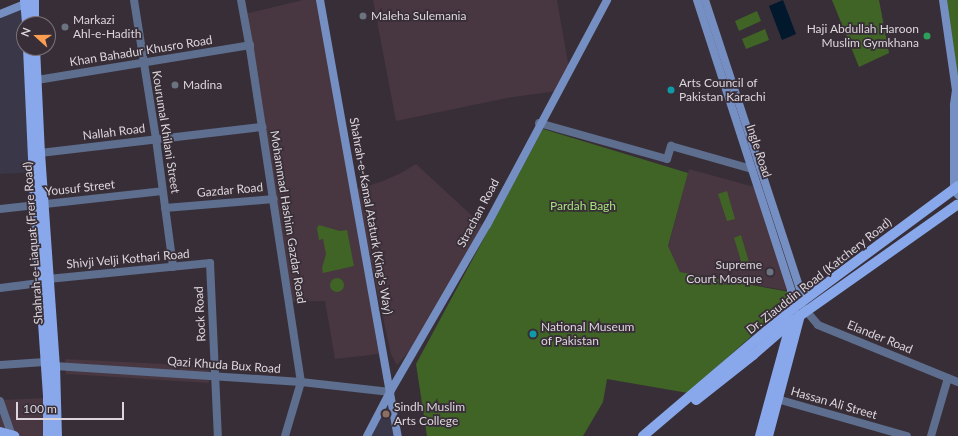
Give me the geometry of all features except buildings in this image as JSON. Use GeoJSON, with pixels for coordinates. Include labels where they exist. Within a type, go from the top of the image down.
{"type":"FeatureCollection","features":[{"type":"Feature","properties":{"kind":"main road","name":"Shahrah-e-Kamal Ataturk (King's Way)"},"geometry":{"type":"LineString","coordinates":[[320,0],[398,436]]}},
{"type":"Feature","properties":{"kind":"main road","name":"Strachan Road"},"geometry":{"type":"LineString","coordinates":[[367,436],[390,392],[487,225],[540,123],[607,0]]}},
{"type":"Feature","properties":{"kind":"main road","name":"Ingle Road"},"geometry":{"type":"LineString","coordinates":[[697,0],[796,306]]}},
{"type":"Feature","properties":{"kind":"main road","name":"Ingle Road"},"geometry":{"type":"LineString","coordinates":[[705,0],[801,292],[796,306]]}},
{"type":"Feature","properties":{"kind":"main road"},"geometry":{"type":"LineString","coordinates":[[944,0],[957,92],[954,105],[957,190]]}},
{"type":"Feature","properties":{"kind":"main road"},"geometry":{"type":"LineString","coordinates":[[0,14],[31,1]]}},
{"type":"Feature","properties":{"kind":"main road"},"geometry":{"type":"LineString","coordinates":[[28,16],[31,1]]}},
{"type":"Feature","properties":{"kind":"main road"},"geometry":{"type":"LineString","coordinates":[[31,1],[33,16]]}},
{"type":"Feature","properties":{"kind":"main road","name":"Shahrah-e-Liaquat (Frere Road)"},"geometry":{"type":"LineString","coordinates":[[29,56],[44,281],[48,436]]}},
{"type":"Feature","properties":{"kind":"main road","name":"Shahrah-e-Liaquat (Frere Road)"},"geometry":{"type":"LineString","coordinates":[[36,56],[40,153],[39,205]]}},
{"type":"Feature","properties":{"kind":"main road","name":"Dr. Ziauddin Road (Katchery Road)"},"geometry":{"type":"LineString","coordinates":[[643,436],[796,306],[957,190]]}},
{"type":"Feature","properties":{"kind":"main road","name":"Dr. Ziauddin Road (Katchery Road)"},"geometry":{"type":"LineString","coordinates":[[651,436],[753,356],[799,317],[958,204]]}},
{"type":"Feature","properties":{"kind":"main road","name":"Shahrah-e-Liaquat (Frere Road)"},"geometry":{"type":"LineString","coordinates":[[44,281],[55,366],[57,436]]}},
{"type":"Feature","properties":{"kind":"main road"},"geometry":{"type":"LineString","coordinates":[[768,436],[799,317],[796,306]]}},
{"type":"Feature","properties":{"kind":"main road"},"geometry":{"type":"LineString","coordinates":[[760,436],[799,317]]}},
{"type":"Feature","properties":{"kind":"main road"},"geometry":{"type":"LineString","coordinates":[[0,432],[13,436]]}},
{"type":"Feature","properties":{"kind":"street","name":"Kourumal Khilani Street"},"geometry":{"type":"LineString","coordinates":[[134,0],[156,139],[173,267]]}},
{"type":"Feature","properties":{"kind":"street","name":"Mohammad Hashim Gazdar Road"},"geometry":{"type":"LineString","coordinates":[[241,0],[250,45],[301,382],[285,436]]}},
{"type":"Feature","properties":{"kind":"street","name":"Khan Bahadur Khusro Road"},"geometry":{"type":"LineString","coordinates":[[37,80],[250,45]]}},
{"type":"Feature","properties":{"kind":"street"},"geometry":{"type":"LineString","coordinates":[[540,123],[667,159],[672,146],[752,169]]}},
{"type":"Feature","properties":{"kind":"street","name":"Nallah Road"},"geometry":{"type":"LineString","coordinates":[[40,153],[262,126]]}},
{"type":"Feature","properties":{"kind":"street","name":"Yousuf Street"},"geometry":{"type":"LineString","coordinates":[[0,209],[162,190]]}},
{"type":"Feature","properties":{"kind":"street","name":"Gazdar Road"},"geometry":{"type":"LineString","coordinates":[[165,208],[274,199]]}},
{"type":"Feature","properties":{"kind":"street","name":"Shivji Velji Kothari Road"},"geometry":{"type":"LineString","coordinates":[[0,288],[44,281],[210,263]]}},
{"type":"Feature","properties":{"kind":"street","name":"Rock Road"},"geometry":{"type":"LineString","coordinates":[[210,263],[218,436]]}},
{"type":"Feature","properties":{"kind":"street","name":"Elander Road"},"geometry":{"type":"LineString","coordinates":[[796,306],[799,317],[958,382]]}},
{"type":"Feature","properties":{"kind":"street"},"geometry":{"type":"LineString","coordinates":[[0,365],[45,362]]}},
{"type":"Feature","properties":{"kind":"street","name":"Qazi Khuda Bux Road"},"geometry":{"type":"LineString","coordinates":[[55,366],[301,382],[390,392]]}},
{"type":"Feature","properties":{"kind":"street"},"geometry":{"type":"LineString","coordinates":[[931,436],[948,378]]}},
{"type":"Feature","properties":{"kind":"street","name":"Hassan Ali Street"},"geometry":{"type":"LineString","coordinates":[[777,399],[907,436]]}},
{"type":"Feature","properties":{"kind":"street"},"geometry":{"type":"LineString","coordinates":[[0,401],[13,436]]}},
{"type":"Feature","properties":{"kind":"shaded area"},"geometry":{"type":"Polygon","coordinates":[[[303,0],[320,0],[379,354],[335,359],[325,301],[289,302],[244,14],[303,0]]]}},
{"type":"Feature","properties":{"kind":"shaded area"},"geometry":{"type":"Polygon","coordinates":[[[373,0],[557,0],[569,69],[557,91],[507,98],[396,121],[373,0]]]}},
{"type":"Feature","properties":{"kind":"shaded area"},"geometry":{"type":"Polygon","coordinates":[[[25,4],[25,16],[16,16],[16,56],[25,56],[34,172],[0,174],[0,14],[25,4]]]}},
{"type":"Feature","properties":{"kind":"shaded area"},"geometry":{"type":"Polygon","coordinates":[[[416,164],[482,225],[412,348],[397,365],[391,354],[355,190],[383,181],[416,164]]]}},
{"type":"Feature","properties":{"kind":"shaded area"},"geometry":{"type":"Polygon","coordinates":[[[689,169],[758,188],[795,292],[680,272],[668,247],[689,169]]]}},
{"type":"Feature","properties":{"kind":"shaded area"},"geometry":{"type":"Polygon","coordinates":[[[65,359],[204,366],[209,361],[209,383],[66,375],[65,359]]]}},
{"type":"Feature","properties":{"kind":"shaded area","name":"Sindh Muslim Arts College"},"geometry":{"type":"Polygon","coordinates":[[[390,392],[398,436],[367,436],[390,392]]]}},
{"type":"Feature","properties":{"kind":"shaded area"},"geometry":{"type":"Polygon","coordinates":[[[48,398],[48,436],[11,436],[0,433],[0,400],[48,398]]]}},
{"type":"Feature","properties":{"kind":"green space"},"geometry":{"type":"Polygon","coordinates":[[[832,0],[879,0],[889,53],[859,67],[832,0]]]}},
{"type":"Feature","properties":{"kind":"green space"},"geometry":{"type":"Polygon","coordinates":[[[944,0],[958,0],[958,93],[944,0]]]}},
{"type":"Feature","properties":{"kind":"green space"},"geometry":{"type":"Polygon","coordinates":[[[757,11],[761,21],[739,31],[735,21],[757,11]]]}},
{"type":"Feature","properties":{"kind":"green space"},"geometry":{"type":"Polygon","coordinates":[[[765,29],[769,40],[746,49],[742,39],[765,29]]]}},
{"type":"Feature","properties":{"kind":"green space","name":"Pardah Bagh"},"geometry":{"type":"Polygon","coordinates":[[[543,129],[688,173],[668,246],[680,272],[790,292],[787,304],[688,393],[607,379],[603,402],[583,436],[427,436],[416,364],[543,129]]]}},
{"type":"Feature","properties":{"kind":"green space"},"geometry":{"type":"Polygon","coordinates":[[[727,191],[735,219],[727,221],[718,194],[727,191]]]}},
{"type":"Feature","properties":{"kind":"green space"},"geometry":{"type":"Polygon","coordinates":[[[319,225],[340,231],[347,230],[354,266],[323,273],[322,268],[326,254],[323,239],[319,240],[317,228],[319,225]]]}},
{"type":"Feature","properties":{"kind":"green space"},"geometry":{"type":"Polygon","coordinates":[[[741,235],[749,262],[742,264],[734,238],[741,235]]]}},
{"type":"Feature","properties":{"kind":"green space"},"geometry":{"type":"Polygon","coordinates":[[[334,278],[340,278],[344,282],[344,288],[340,292],[334,292],[330,288],[330,282],[334,278]]]}},
{"type":"Feature","properties":{"kind":"water"},"geometry":{"type":"Polygon","coordinates":[[[783,0],[796,34],[782,40],[769,6],[783,0]]]}},
{"type":"Feature","properties":{"kind":"place","name":"Maleha Sulemania"},"geometry":{"type":"Point","coordinates":[363,16]}},
{"type":"Feature","properties":{"kind":"place","name":"Markazi Ahl-e-Hadith"},"geometry":{"type":"Point","coordinates":[65,27]}},
{"type":"Feature","properties":{"kind":"place","name":"Haji Abdullah Haroon Muslim Gymkhana"},"geometry":{"type":"Point","coordinates":[927,36]}},
{"type":"Feature","properties":{"kind":"place","name":"Madina"},"geometry":{"type":"Point","coordinates":[175,85]}},
{"type":"Feature","properties":{"kind":"place","name":"Arts Council of Pakistan Karachi"},"geometry":{"type":"Point","coordinates":[671,90]}},
{"type":"Feature","properties":{"kind":"place","name":"Supreme Court Mosque"},"geometry":{"type":"Point","coordinates":[770,272]}},
{"type":"Feature","properties":{"kind":"place","name":"National Museum of Pakistan"},"geometry":{"type":"Point","coordinates":[533,334]}},
{"type":"Feature","properties":{"kind":"place","name":"Sindh Muslim Arts College"},"geometry":{"type":"Point","coordinates":[386,414]}}]}
